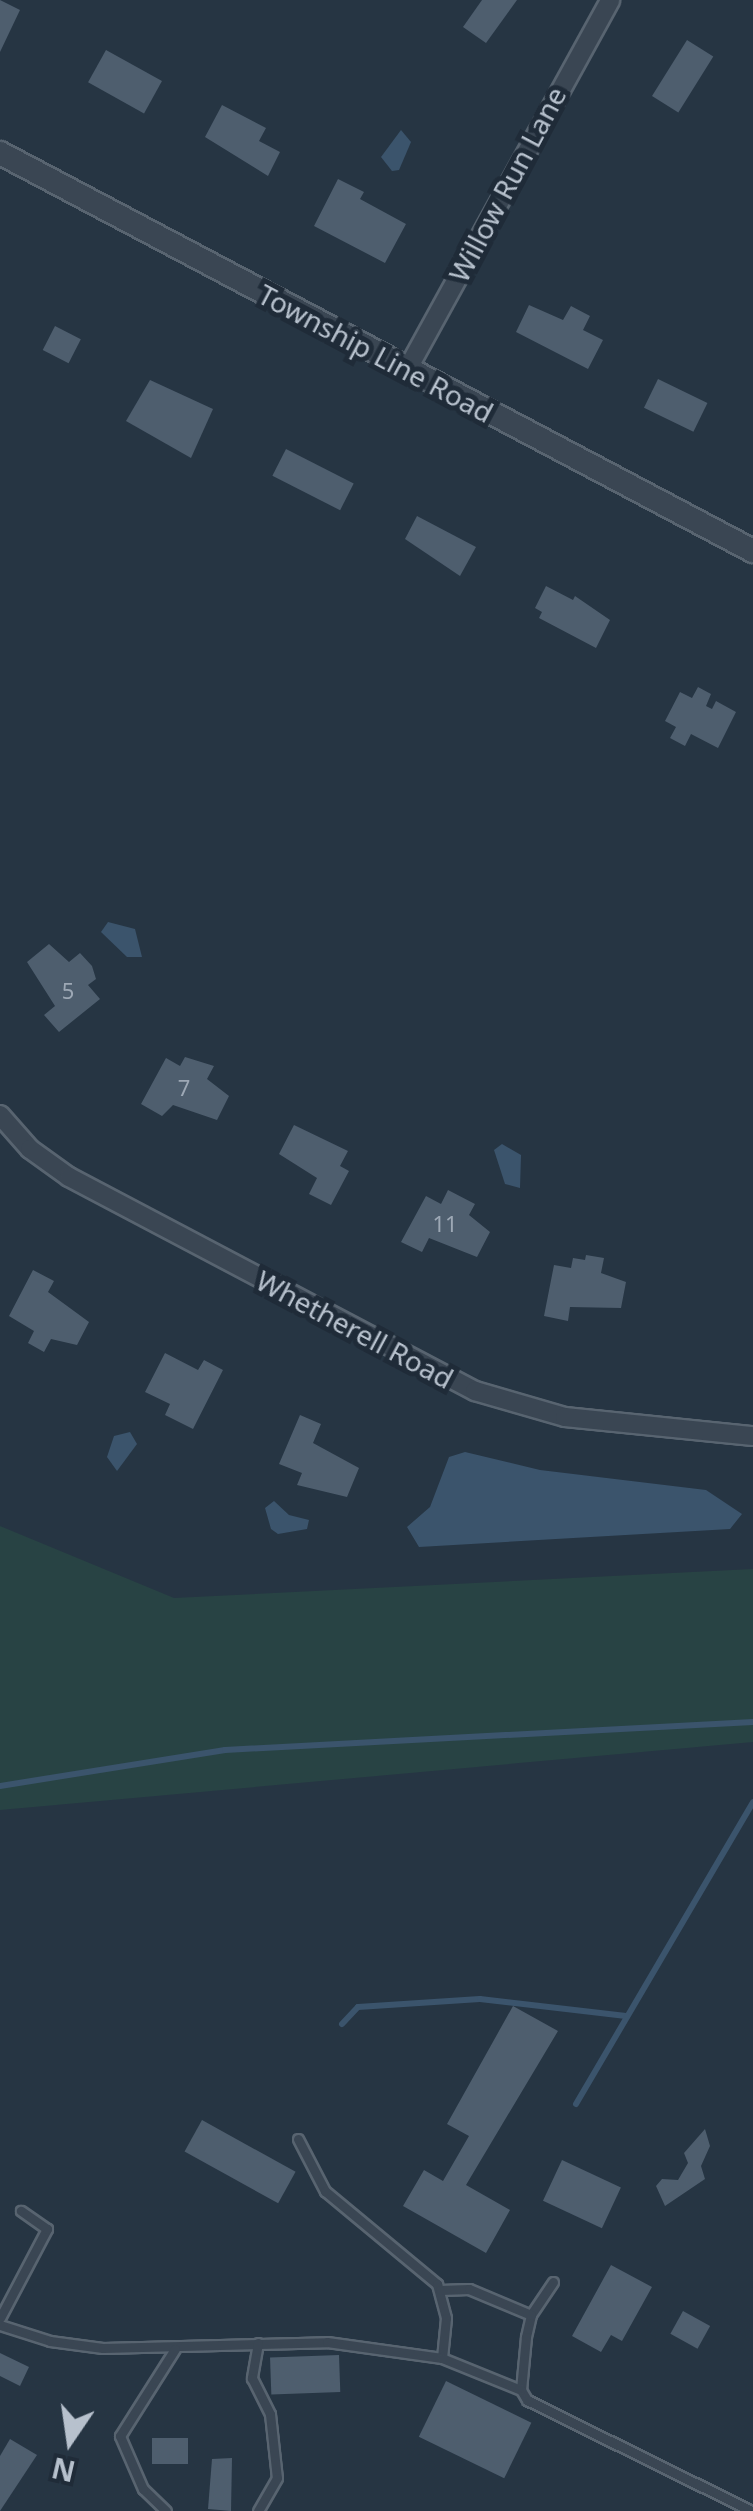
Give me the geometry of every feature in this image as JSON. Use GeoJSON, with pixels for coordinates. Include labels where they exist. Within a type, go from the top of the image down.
{"type":"FeatureCollection","features":[{"type":"Feature","properties":{"kind":"street","name":"Willow Run Lane"},"geometry":{"type":"LineString","coordinates":[[407,370],[610,0]]}},
{"type":"Feature","properties":{"kind":"street","name":"Township Line Road"},"geometry":{"type":"LineString","coordinates":[[0,153],[753,550]]}},
{"type":"Feature","properties":{"kind":"street","name":"Whetherell Road"},"geometry":{"type":"LineString","coordinates":[[0,1115],[30,1150],[69,1177],[475,1392],[564,1417],[753,1436]]}},
{"type":"Feature","properties":{"kind":"lane"},"geometry":{"type":"LineString","coordinates":[[298,2139],[325,2190],[424,2268],[440,2290],[446,2318],[442,2358]]}},
{"type":"Feature","properties":{"kind":"lane"},"geometry":{"type":"LineString","coordinates":[[22,2211],[47,2229],[0,2322],[50,2342],[175,2349],[258,2342],[326,2342],[442,2358],[521,2390],[528,2400],[631,2456],[752,2511]]}},
{"type":"Feature","properties":{"kind":"lane"},"geometry":{"type":"LineString","coordinates":[[521,2390],[531,2315],[553,2282]]}},
{"type":"Feature","properties":{"kind":"lane"},"geometry":{"type":"LineString","coordinates":[[440,2290],[469,2289],[531,2315]]}},
{"type":"Feature","properties":{"kind":"lane"},"geometry":{"type":"LineString","coordinates":[[258,2342],[252,2378],[270,2414],[277,2478],[258,2511]]}},
{"type":"Feature","properties":{"kind":"lane"},"geometry":{"type":"LineString","coordinates":[[166,2511],[143,2488],[120,2436],[175,2349]]}},
{"type":"Feature","properties":{"kind":"green space"},"geometry":{"type":"Polygon","coordinates":[[[0,1526],[174,1598],[753,1569],[753,1742],[0,1810],[0,1526]]]}},
{"type":"Feature","properties":{"kind":"water"},"geometry":{"type":"Polygon","coordinates":[[[401,130],[411,142],[399,170],[392,171],[381,157],[401,130]]]}},
{"type":"Feature","properties":{"kind":"water"},"geometry":{"type":"Polygon","coordinates":[[[108,922],[135,929],[142,957],[127,957],[101,932],[108,922]]]}},
{"type":"Feature","properties":{"kind":"water"},"geometry":{"type":"Polygon","coordinates":[[[502,1144],[521,1155],[520,1188],[505,1184],[494,1150],[502,1144]]]}},
{"type":"Feature","properties":{"kind":"water"},"geometry":{"type":"Polygon","coordinates":[[[130,1432],[137,1444],[117,1471],[107,1457],[114,1436],[130,1432]]]}},
{"type":"Feature","properties":{"kind":"water"},"geometry":{"type":"Polygon","coordinates":[[[465,1452],[540,1470],[706,1490],[742,1514],[730,1529],[419,1547],[407,1527],[430,1507],[449,1457],[465,1452]]]}},
{"type":"Feature","properties":{"kind":"water"},"geometry":{"type":"Polygon","coordinates":[[[274,1501],[289,1515],[309,1520],[307,1529],[278,1534],[271,1529],[265,1508],[274,1501]]]}},
{"type":"Feature","properties":{"kind":"building"},"geometry":{"type":"Polygon","coordinates":[[[0,0],[20,10],[0,52],[0,0]]]}},
{"type":"Feature","properties":{"kind":"building"},"geometry":{"type":"Polygon","coordinates":[[[482,0],[517,0],[486,43],[463,27],[482,0]]]}},
{"type":"Feature","properties":{"kind":"building"},"geometry":{"type":"Polygon","coordinates":[[[687,40],[713,56],[678,112],[652,96],[687,40]]]}},
{"type":"Feature","properties":{"kind":"building"},"geometry":{"type":"Polygon","coordinates":[[[106,50],[162,81],[144,113],[88,82],[106,50]]]}},
{"type":"Feature","properties":{"kind":"building"},"geometry":{"type":"Polygon","coordinates":[[[222,105],[266,128],[259,141],[280,152],[268,176],[205,137],[222,105]]]}},
{"type":"Feature","properties":{"kind":"building"},"geometry":{"type":"Polygon","coordinates":[[[338,179],[364,192],[360,199],[406,224],[385,263],[314,226],[338,179]]]}},
{"type":"Feature","properties":{"kind":"building"},"geometry":{"type":"Polygon","coordinates":[[[529,305],[563,320],[571,306],[590,316],[583,330],[603,340],[588,369],[516,332],[529,305]]]}},
{"type":"Feature","properties":{"kind":"building"},"geometry":{"type":"Polygon","coordinates":[[[55,326],[81,339],[69,363],[43,350],[55,326]]]}},
{"type":"Feature","properties":{"kind":"building"},"geometry":{"type":"Polygon","coordinates":[[[658,379],[707,403],[693,432],[644,408],[658,379]]]}},
{"type":"Feature","properties":{"kind":"building"},"geometry":{"type":"Polygon","coordinates":[[[150,380],[213,409],[191,458],[126,421],[150,380]]]}},
{"type":"Feature","properties":{"kind":"building"},"geometry":{"type":"Polygon","coordinates":[[[286,449],[354,484],[340,510],[272,476],[286,449]]]}},
{"type":"Feature","properties":{"kind":"building"},"geometry":{"type":"Polygon","coordinates":[[[417,516],[476,547],[460,576],[405,539],[417,516]]]}},
{"type":"Feature","properties":{"kind":"building"},"geometry":{"type":"Polygon","coordinates":[[[546,586],[573,600],[575,596],[610,620],[596,648],[539,618],[542,612],[535,608],[546,586]]]}},
{"type":"Feature","properties":{"kind":"building"},"geometry":{"type":"Polygon","coordinates":[[[698,687],[711,694],[706,706],[712,709],[716,701],[736,712],[718,748],[691,734],[685,746],[670,738],[676,727],[665,721],[680,692],[692,698],[698,687]]]}},
{"type":"Feature","properties":{"kind":"building"},"geometry":{"type":"Polygon","coordinates":[[[49,944],[69,962],[80,953],[92,966],[96,979],[88,985],[100,999],[59,1032],[44,1015],[55,1006],[27,962],[49,944]]]}},
{"type":"Feature","properties":{"kind":"building"},"geometry":{"type":"Polygon","coordinates":[[[185,1057],[214,1066],[207,1079],[229,1096],[217,1120],[173,1105],[162,1116],[141,1104],[166,1058],[180,1066],[185,1057]]]}},
{"type":"Feature","properties":{"kind":"building"},"geometry":{"type":"Polygon","coordinates":[[[294,1125],[348,1151],[340,1166],[349,1171],[331,1205],[309,1194],[317,1178],[279,1154],[294,1125]]]}},
{"type":"Feature","properties":{"kind":"building"},"geometry":{"type":"Polygon","coordinates":[[[448,1190],[475,1204],[469,1215],[490,1232],[477,1257],[429,1238],[422,1252],[401,1242],[426,1196],[441,1204],[448,1190]]]}},
{"type":"Feature","properties":{"kind":"building"},"geometry":{"type":"Polygon","coordinates":[[[586,1255],[604,1258],[601,1273],[626,1282],[621,1308],[570,1307],[568,1321],[544,1316],[554,1265],[571,1268],[573,1258],[585,1260],[586,1255]]]}},
{"type":"Feature","properties":{"kind":"building"},"geometry":{"type":"Polygon","coordinates":[[[33,1270],[54,1281],[48,1292],[89,1322],[77,1345],[51,1339],[44,1352],[28,1343],[34,1331],[9,1316],[33,1270]]]}},
{"type":"Feature","properties":{"kind":"building"},"geometry":{"type":"Polygon","coordinates":[[[165,1353],[198,1370],[204,1360],[223,1370],[193,1429],[165,1415],[170,1404],[145,1392],[165,1353]]]}},
{"type":"Feature","properties":{"kind":"building"},"geometry":{"type":"Polygon","coordinates":[[[300,1415],[321,1424],[313,1443],[359,1468],[347,1497],[297,1485],[302,1473],[279,1464],[300,1415]]]}},
{"type":"Feature","properties":{"kind":"building"},"geometry":{"type":"Polygon","coordinates":[[[513,2006],[558,2031],[466,2185],[510,2210],[486,2253],[403,2206],[424,2170],[443,2181],[469,2136],[447,2124],[513,2006]]]}},
{"type":"Feature","properties":{"kind":"building"},"geometry":{"type":"Polygon","coordinates":[[[202,2120],[296,2172],[278,2203],[185,2151],[202,2120]]]}},
{"type":"Feature","properties":{"kind":"building"},"geometry":{"type":"Polygon","coordinates":[[[705,2129],[710,2146],[701,2166],[705,2179],[665,2206],[656,2186],[662,2179],[678,2180],[688,2163],[684,2153],[705,2129]]]}},
{"type":"Feature","properties":{"kind":"building"},"geometry":{"type":"Polygon","coordinates":[[[562,2160],[621,2187],[602,2228],[543,2201],[562,2160]]]}},
{"type":"Feature","properties":{"kind":"building"},"geometry":{"type":"Polygon","coordinates":[[[611,2265],[652,2287],[622,2341],[611,2335],[601,2352],[572,2336],[611,2265]]]}},
{"type":"Feature","properties":{"kind":"building"},"geometry":{"type":"Polygon","coordinates":[[[683,2311],[710,2326],[698,2349],[670,2334],[683,2311]]]}},
{"type":"Feature","properties":{"kind":"building"},"geometry":{"type":"Polygon","coordinates":[[[0,2353],[29,2367],[20,2386],[0,2376],[0,2353]]]}},
{"type":"Feature","properties":{"kind":"building"},"geometry":{"type":"Polygon","coordinates":[[[339,2355],[340,2392],[271,2394],[270,2357],[339,2355]]]}},
{"type":"Feature","properties":{"kind":"building"},"geometry":{"type":"Polygon","coordinates":[[[446,2381],[531,2423],[504,2478],[419,2437],[446,2381]]]}},
{"type":"Feature","properties":{"kind":"building"},"geometry":{"type":"Polygon","coordinates":[[[152,2438],[188,2438],[188,2464],[152,2464],[152,2438]]]}},
{"type":"Feature","properties":{"kind":"building"},"geometry":{"type":"Polygon","coordinates":[[[10,2439],[37,2455],[0,2511],[0,2456],[10,2439]]]}},
{"type":"Feature","properties":{"kind":"building"},"geometry":{"type":"Polygon","coordinates":[[[232,2458],[231,2511],[208,2509],[212,2459],[232,2458]]]}},
{"type":"Feature","properties":{"kind":"waterway"},"geometry":{"type":"LineString","coordinates":[[0,1786],[225,1750],[753,1722]]}},
{"type":"Feature","properties":{"kind":"waterway"},"geometry":{"type":"LineString","coordinates":[[576,2104],[753,1802]]}},
{"type":"Feature","properties":{"kind":"waterway"},"geometry":{"type":"LineString","coordinates":[[342,2024],[358,2007],[480,1999],[626,2016]]}}]}
